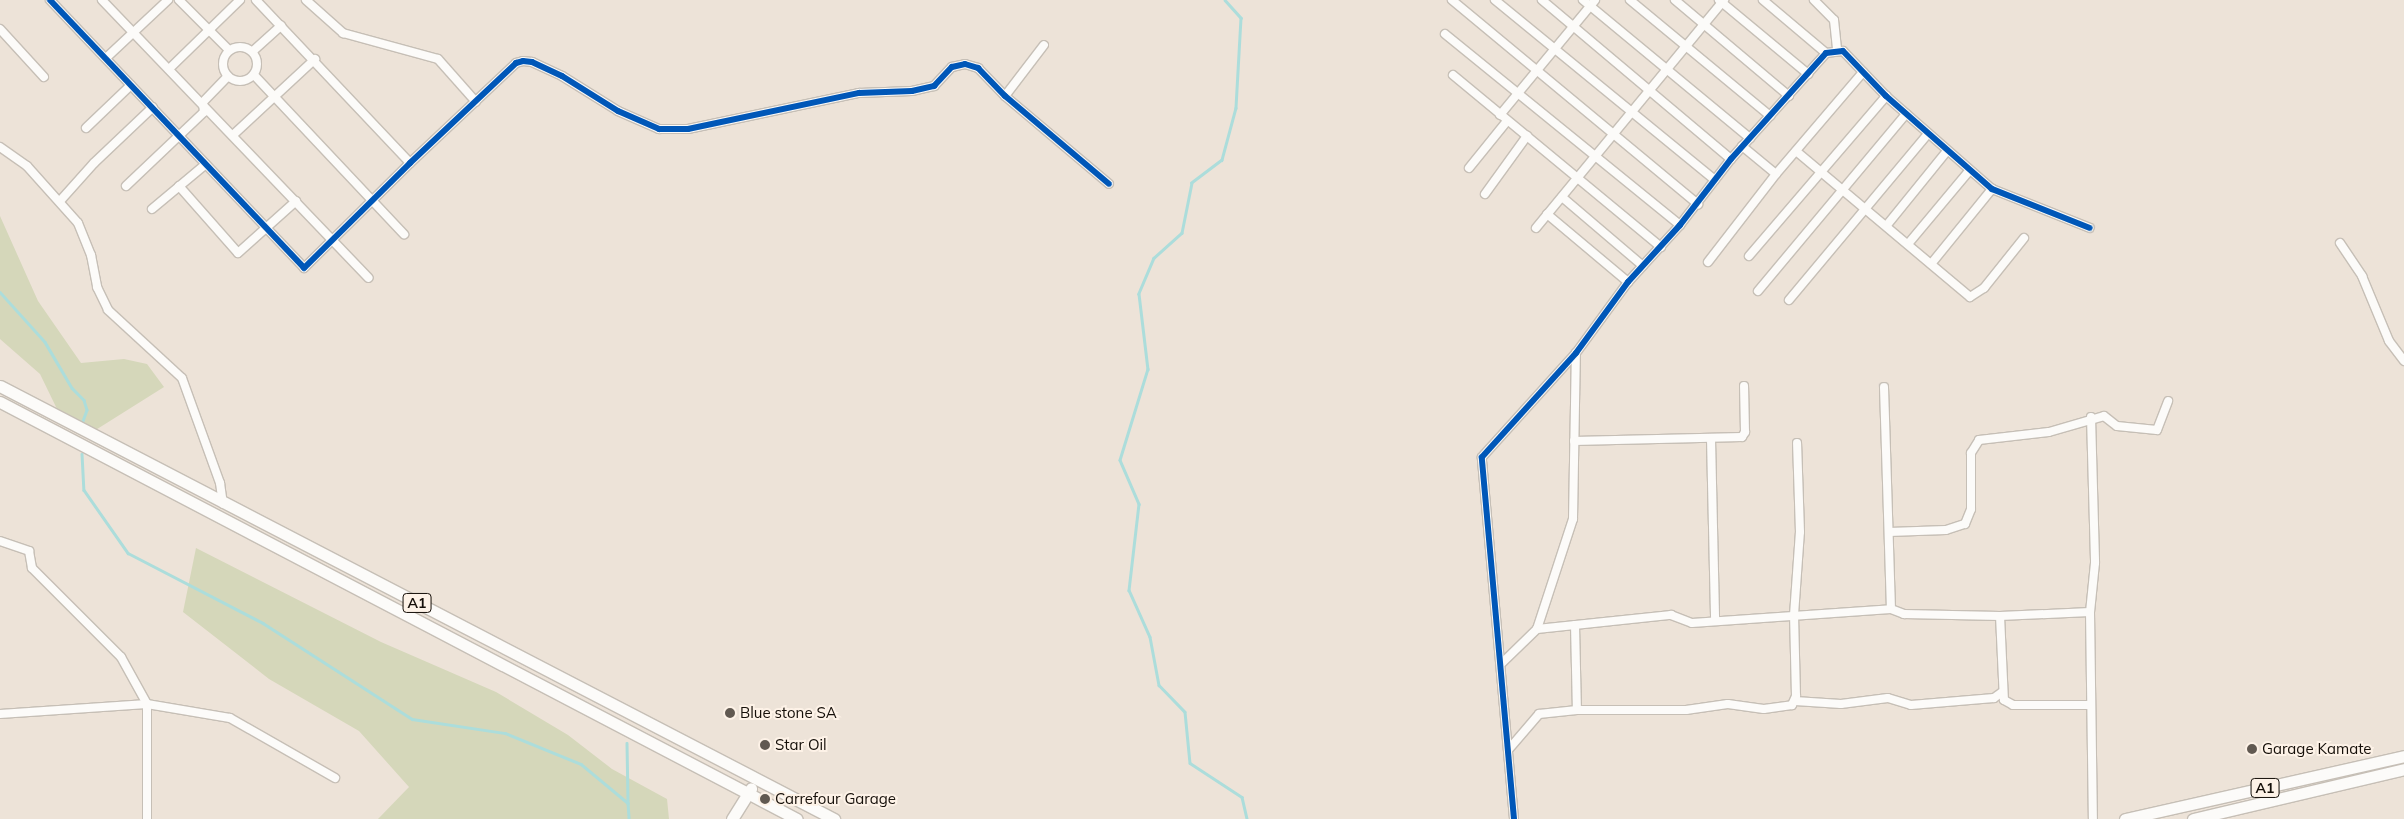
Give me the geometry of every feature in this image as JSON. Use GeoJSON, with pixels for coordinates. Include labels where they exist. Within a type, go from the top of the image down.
{"type":"FeatureCollection","features":[{"type":"Feature","properties":{"kind":"main road","name":"A1"},"geometry":{"type":"LineString","coordinates":[[0,386],[224,504],[834,819]]}},
{"type":"Feature","properties":{"kind":"main road","name":"A1"},"geometry":{"type":"LineString","coordinates":[[0,402],[797,819]]}},
{"type":"Feature","properties":{"kind":"main road","name":"A1"},"geometry":{"type":"LineString","coordinates":[[2125,819],[2404,756]]}},
{"type":"Feature","properties":{"kind":"main road","name":"A1"},"geometry":{"type":"LineString","coordinates":[[2193,819],[2404,769]]}},
{"type":"Feature","properties":{"kind":"main road"},"geometry":{"type":"LineString","coordinates":[[732,819],[756,780]]}},
{"type":"Feature","properties":{"kind":"street"},"geometry":{"type":"LineString","coordinates":[[50,0],[304,268],[410,162],[516,63],[523,61],[532,62],[562,76],[618,111],[659,129],[688,129],[859,93],[912,91],[934,86],[952,67],[965,64],[978,68],[1005,96],[1109,184]]}},
{"type":"Feature","properties":{"kind":"street"},"geometry":{"type":"LineString","coordinates":[[102,0],[132,33],[203,102],[369,278]]}},
{"type":"Feature","properties":{"kind":"street"},"geometry":{"type":"LineString","coordinates":[[106,58],[168,0]]}},
{"type":"Feature","properties":{"kind":"street"},"geometry":{"type":"LineString","coordinates":[[179,0],[229,50]]}},
{"type":"Feature","properties":{"kind":"street"},"geometry":{"type":"LineString","coordinates":[[169,69],[240,0]]}},
{"type":"Feature","properties":{"kind":"street"},"geometry":{"type":"LineString","coordinates":[[256,0],[410,162]]}},
{"type":"Feature","properties":{"kind":"street"},"geometry":{"type":"LineString","coordinates":[[306,0],[343,32],[438,59],[476,102]]}},
{"type":"Feature","properties":{"kind":"street"},"geometry":{"type":"LineString","coordinates":[[1452,0],[1698,204]]}},
{"type":"Feature","properties":{"kind":"street"},"geometry":{"type":"LineString","coordinates":[[1495,0],[1715,180]]}},
{"type":"Feature","properties":{"kind":"street"},"geometry":{"type":"LineString","coordinates":[[1542,0],[1731,159]]}},
{"type":"Feature","properties":{"kind":"street"},"geometry":{"type":"LineString","coordinates":[[1583,0],[1592,3],[1750,138]]}},
{"type":"Feature","properties":{"kind":"street"},"geometry":{"type":"LineString","coordinates":[[1630,0],[1770,116]]}},
{"type":"Feature","properties":{"kind":"street"},"geometry":{"type":"LineString","coordinates":[[1676,0],[1789,96]]}},
{"type":"Feature","properties":{"kind":"street"},"geometry":{"type":"LineString","coordinates":[[1762,0],[1826,53]]}},
{"type":"Feature","properties":{"kind":"street"},"geometry":{"type":"LineString","coordinates":[[1814,0],[1834,20],[1836,50]]}},
{"type":"Feature","properties":{"kind":"street"},"geometry":{"type":"LineString","coordinates":[[1536,228],[1615,135],[1722,1],[1808,74]]}},
{"type":"Feature","properties":{"kind":"street"},"geometry":{"type":"LineString","coordinates":[[1500,115],[1592,3]]}},
{"type":"Feature","properties":{"kind":"street"},"geometry":{"type":"LineString","coordinates":[[253,51],[281,26]]}},
{"type":"Feature","properties":{"kind":"street"},"geometry":{"type":"LineString","coordinates":[[0,29],[44,77]]}},
{"type":"Feature","properties":{"kind":"street"},"geometry":{"type":"LineString","coordinates":[[1445,34],[1519,92],[1680,225]]}},
{"type":"Feature","properties":{"kind":"street"},"geometry":{"type":"LineString","coordinates":[[1005,96],[1044,45]]}},
{"type":"Feature","properties":{"kind":"street"},"geometry":{"type":"LineString","coordinates":[[241,46],[253,51],[258,63],[254,75],[241,82],[228,76],[223,62],[229,50],[241,46]]}},
{"type":"Feature","properties":{"kind":"street"},"geometry":{"type":"LineString","coordinates":[[1514,819],[1502,663],[1482,457],[1576,353],[1628,282],[1698,204],[1742,146],[1826,53],[1836,50],[1843,51],[1886,96],[1969,171],[1992,189],[2056,217],[2090,228]]}},
{"type":"Feature","properties":{"kind":"street"},"geometry":{"type":"LineString","coordinates":[[233,135],[315,60]]}},
{"type":"Feature","properties":{"kind":"street"},"geometry":{"type":"LineString","coordinates":[[1708,262],[1776,174],[1863,72]]}},
{"type":"Feature","properties":{"kind":"street"},"geometry":{"type":"LineString","coordinates":[[254,75],[404,234]]}},
{"type":"Feature","properties":{"kind":"street"},"geometry":{"type":"LineString","coordinates":[[1453,75],[1661,247]]}},
{"type":"Feature","properties":{"kind":"street"},"geometry":{"type":"LineString","coordinates":[[126,186],[180,137],[204,112],[203,102],[228,76]]}},
{"type":"Feature","properties":{"kind":"street"},"geometry":{"type":"LineString","coordinates":[[86,128],[131,85]]}},
{"type":"Feature","properties":{"kind":"street"},"geometry":{"type":"LineString","coordinates":[[1749,256],[1886,96]]}},
{"type":"Feature","properties":{"kind":"street"},"geometry":{"type":"LineString","coordinates":[[60,201],[94,163],[153,107]]}},
{"type":"Feature","properties":{"kind":"street"},"geometry":{"type":"LineString","coordinates":[[1758,291],[1906,114]]}},
{"type":"Feature","properties":{"kind":"street"},"geometry":{"type":"LineString","coordinates":[[1469,168],[1507,121]]}},
{"type":"Feature","properties":{"kind":"street"},"geometry":{"type":"LineString","coordinates":[[1789,300],[1928,134]]}},
{"type":"Feature","properties":{"kind":"street"},"geometry":{"type":"LineString","coordinates":[[1485,194],[1527,136]]}},
{"type":"Feature","properties":{"kind":"street"},"geometry":{"type":"LineString","coordinates":[[1742,146],[1776,174]]}},
{"type":"Feature","properties":{"kind":"street"},"geometry":{"type":"LineString","coordinates":[[0,147],[27,166],[60,201],[84,234],[97,287],[108,310],[182,378],[220,483],[224,504]]}},
{"type":"Feature","properties":{"kind":"street"},"geometry":{"type":"LineString","coordinates":[[1796,151],[1974,298],[2024,238]]}},
{"type":"Feature","properties":{"kind":"street"},"geometry":{"type":"LineString","coordinates":[[1887,226],[1947,151]]}},
{"type":"Feature","properties":{"kind":"street"},"geometry":{"type":"LineString","coordinates":[[152,209],[206,164]]}},
{"type":"Feature","properties":{"kind":"street"},"geometry":{"type":"LineString","coordinates":[[1908,244],[1969,171]]}},
{"type":"Feature","properties":{"kind":"street"},"geometry":{"type":"LineString","coordinates":[[178,186],[238,253],[296,201]]}},
{"type":"Feature","properties":{"kind":"street"},"geometry":{"type":"LineString","coordinates":[[1931,264],[1992,189]]}},
{"type":"Feature","properties":{"kind":"street"},"geometry":{"type":"LineString","coordinates":[[1562,197],[1643,266]]}},
{"type":"Feature","properties":{"kind":"street"},"geometry":{"type":"LineString","coordinates":[[1547,214],[1628,282]]}},
{"type":"Feature","properties":{"kind":"street"},"geometry":{"type":"LineString","coordinates":[[2340,243],[2362,276],[2389,341],[2404,361]]}},
{"type":"Feature","properties":{"kind":"street"},"geometry":{"type":"LineString","coordinates":[[1502,663],[1537,628],[1573,519],[1576,353]]}},
{"type":"Feature","properties":{"kind":"street"},"geometry":{"type":"LineString","coordinates":[[1574,442],[1711,439],[1744,435],[1744,386]]}},
{"type":"Feature","properties":{"kind":"street"},"geometry":{"type":"LineString","coordinates":[[1884,387],[1891,609]]}},
{"type":"Feature","properties":{"kind":"street"},"geometry":{"type":"LineString","coordinates":[[1889,532],[1946,530],[1965,524],[1971,509],[1971,453],[1979,440],[2049,432],[2078,425],[2091,417],[2104,416],[2117,426],[2157,430],[2168,401]]}},
{"type":"Feature","properties":{"kind":"street"},"geometry":{"type":"LineString","coordinates":[[2091,417],[2096,562],[2090,612],[2090,705],[2094,819]]}},
{"type":"Feature","properties":{"kind":"street"},"geometry":{"type":"LineString","coordinates":[[1711,439],[1715,620]]}},
{"type":"Feature","properties":{"kind":"street"},"geometry":{"type":"LineString","coordinates":[[1509,749],[1539,714],[1577,710],[1686,710],[1728,704],[1764,709],[1792,705],[1795,701],[1794,615],[1800,532],[1797,443]]}},
{"type":"Feature","properties":{"kind":"street"},"geometry":{"type":"LineString","coordinates":[[0,541],[29,551],[32,568],[121,657],[147,704],[147,819]]}},
{"type":"Feature","properties":{"kind":"street"},"geometry":{"type":"LineString","coordinates":[[1537,628],[1671,615],[1692,623],[1891,609],[1904,614],[2000,616],[2090,612]]}},
{"type":"Feature","properties":{"kind":"street"},"geometry":{"type":"LineString","coordinates":[[2000,616],[2001,693],[2013,705],[2090,705]]}},
{"type":"Feature","properties":{"kind":"street"},"geometry":{"type":"LineString","coordinates":[[1575,625],[1577,710]]}},
{"type":"Feature","properties":{"kind":"street"},"geometry":{"type":"LineString","coordinates":[[1795,701],[1841,704],[1888,698],[1911,705],[1994,698],[2001,693]]}},
{"type":"Feature","properties":{"kind":"street"},"geometry":{"type":"LineString","coordinates":[[0,714],[147,704],[230,718],[335,778]]}},
{"type":"Feature","properties":{"kind":"green space"},"geometry":{"type":"Polygon","coordinates":[[[0,216],[38,301],[81,363],[124,359],[147,364],[164,387],[94,431],[57,409],[40,374],[0,339],[0,216]]]}},
{"type":"Feature","properties":{"kind":"green space"},"geometry":{"type":"Polygon","coordinates":[[[196,548],[381,642],[496,692],[568,735],[612,769],[667,799],[669,819],[378,819],[409,787],[359,731],[269,679],[183,612],[196,548]]]}},
{"type":"Feature","properties":{"kind":"waterway"},"geometry":{"type":"LineString","coordinates":[[1225,0],[1241,18],[1236,108],[1222,160],[1192,183],[1182,233],[1154,258],[1139,294],[1148,369],[1120,460],[1139,504],[1129,590],[1150,637],[1159,685],[1185,712],[1190,763],[1242,797],[1247,819]]}},
{"type":"Feature","properties":{"kind":"waterway"},"geometry":{"type":"LineString","coordinates":[[0,292],[45,342],[72,388],[84,400],[87,410],[83,421]]}},
{"type":"Feature","properties":{"kind":"waterway"},"geometry":{"type":"LineString","coordinates":[[82,454],[84,490],[128,553],[263,623],[412,719],[505,733],[581,764],[628,803],[629,819]]}},
{"type":"Feature","properties":{"kind":"waterway"},"geometry":{"type":"LineString","coordinates":[[627,743],[628,803]]}},
{"type":"Feature","properties":{"kind":"cycle path"},"geometry":{"type":"LineString","coordinates":[[50,0],[304,268],[410,163],[516,63],[523,61],[532,62],[562,76],[618,111],[659,129],[688,129],[859,93],[912,91],[934,86],[952,67],[965,64],[978,68],[1005,96],[1109,184]]}},
{"type":"Feature","properties":{"kind":"cycle path"},"geometry":{"type":"LineString","coordinates":[[1514,819],[1482,457],[1576,353],[1628,282],[1680,225],[1731,159],[1826,53],[1843,51],[1886,96],[1992,189],[2090,228]]}},
{"type":"Feature","properties":{"kind":"place","name":"Blue stone SA"},"geometry":{"type":"Point","coordinates":[730,713]}},
{"type":"Feature","properties":{"kind":"place","name":"Star Oil"},"geometry":{"type":"Point","coordinates":[765,745]}},
{"type":"Feature","properties":{"kind":"place","name":"Garage Kamate"},"geometry":{"type":"Point","coordinates":[2252,749]}},
{"type":"Feature","properties":{"kind":"place","name":"Carrefour Garage"},"geometry":{"type":"Point","coordinates":[765,799]}}]}
